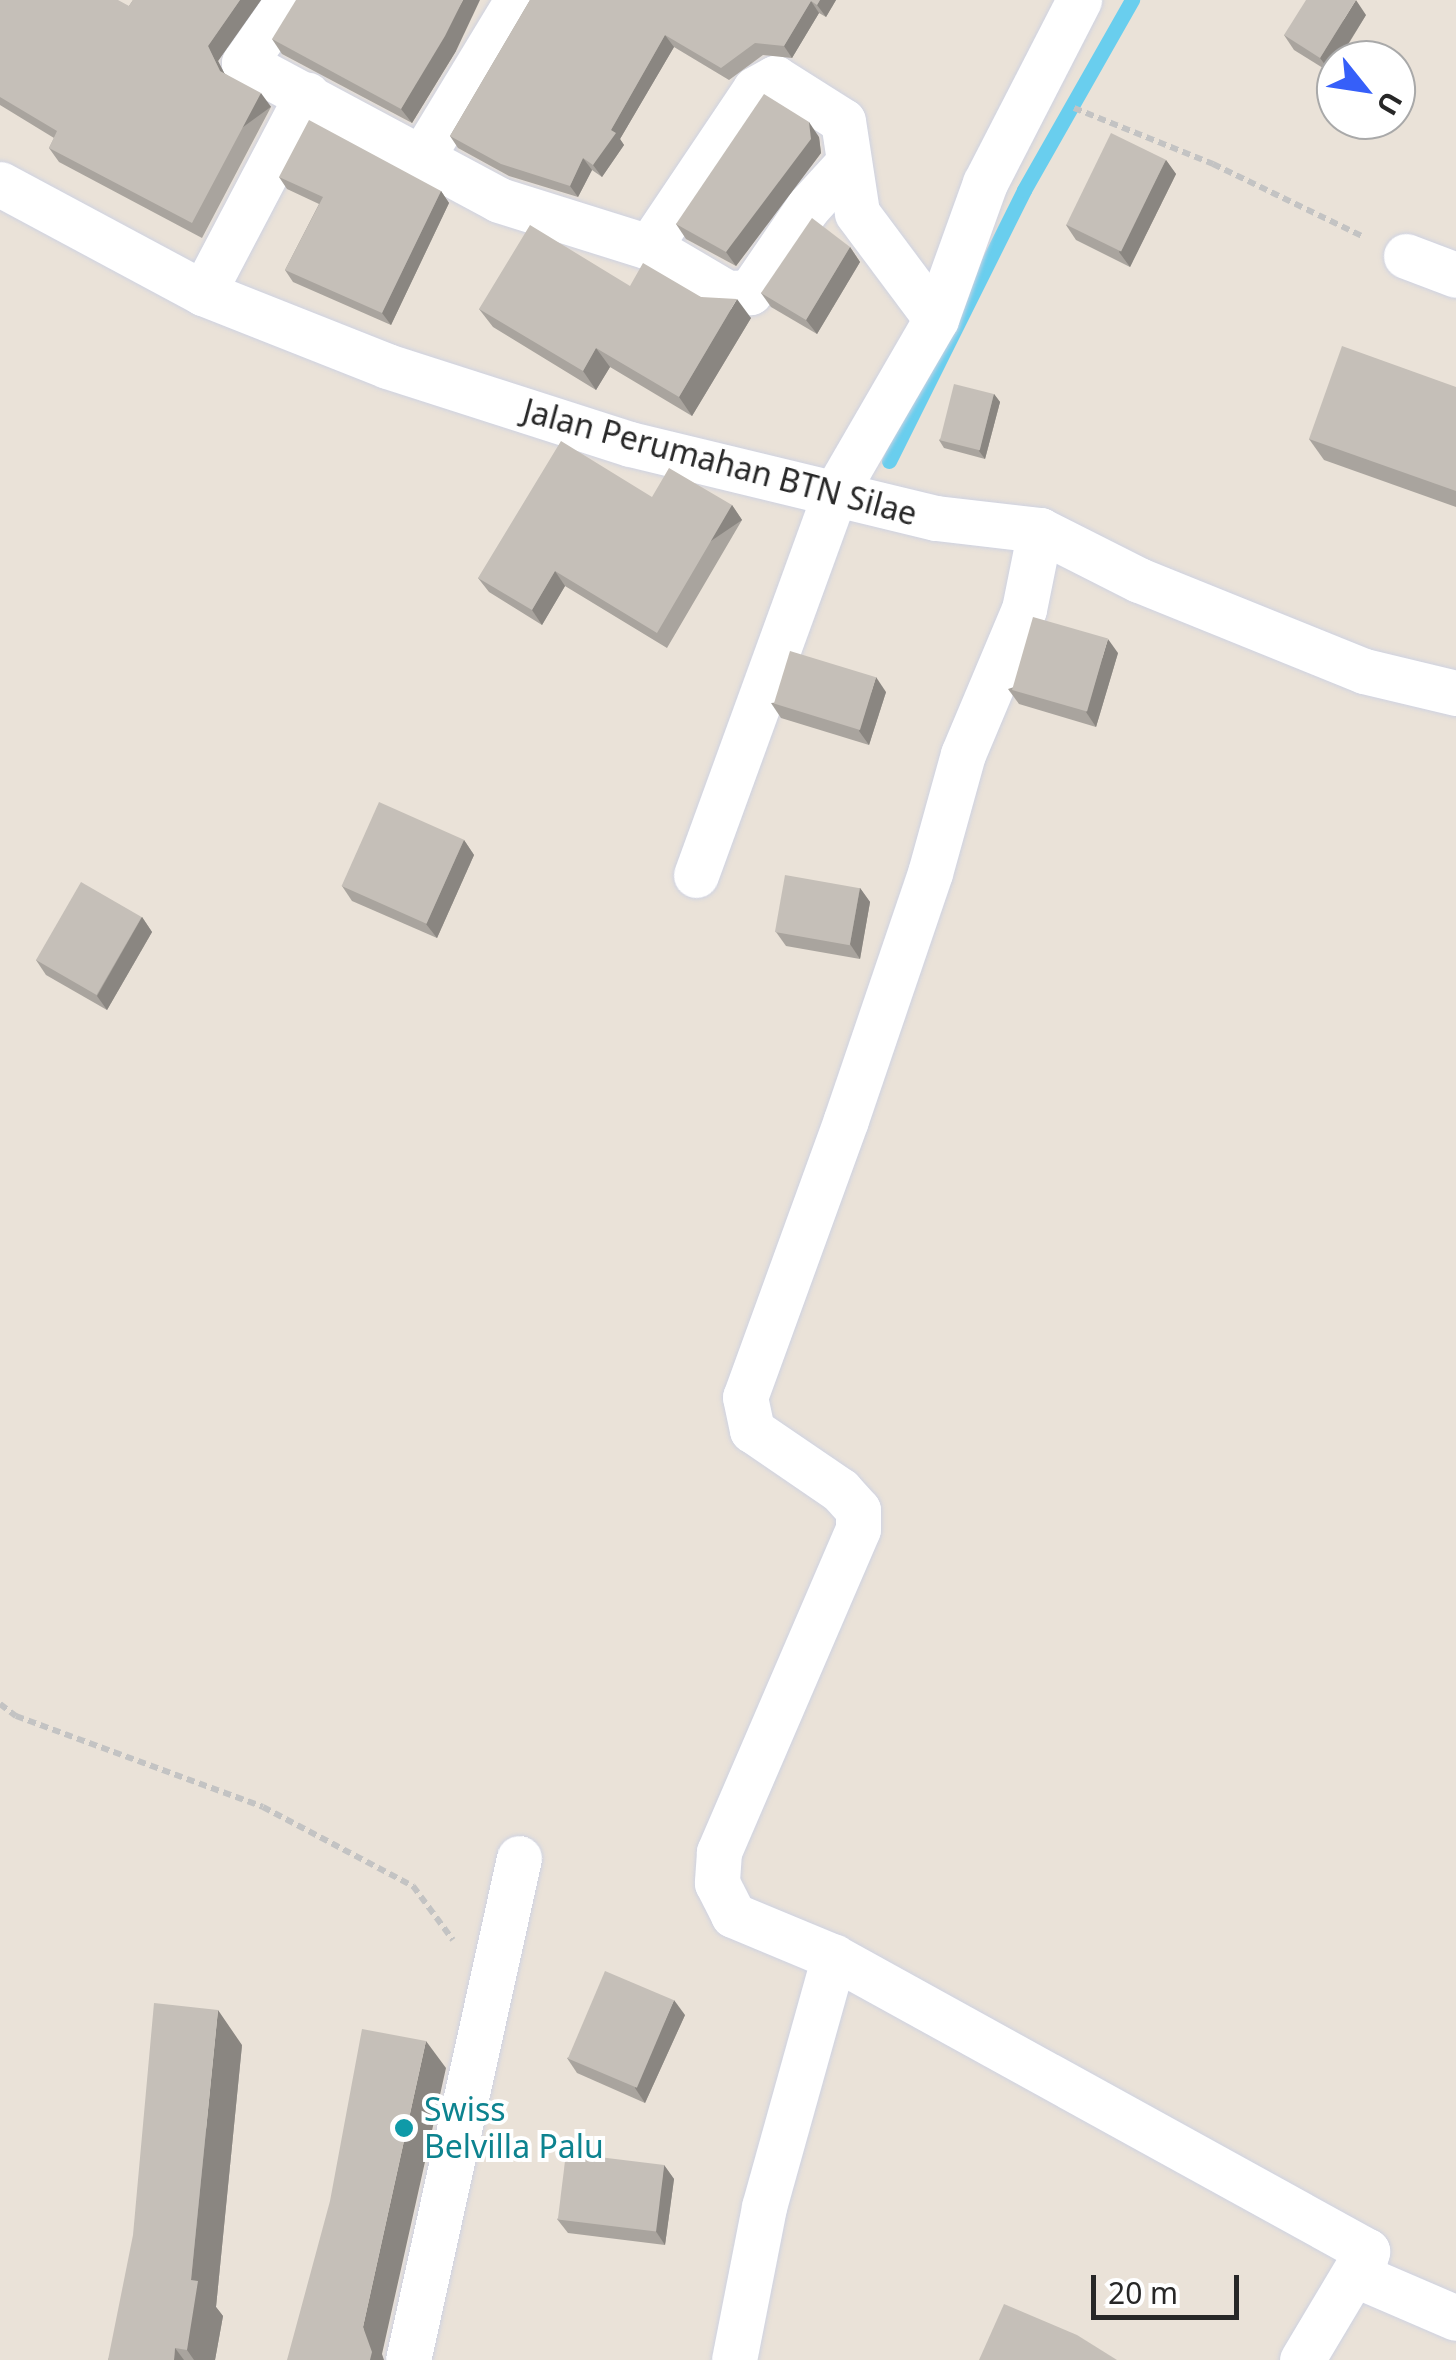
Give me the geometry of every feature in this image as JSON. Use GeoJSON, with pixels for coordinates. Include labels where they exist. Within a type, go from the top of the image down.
{"type":"FeatureCollection","features":[{"type":"Feature","properties":{"kind":"street"},"geometry":{"type":"LineString","coordinates":[[288,0],[244,62],[499,200],[649,247],[727,293],[750,292],[808,207],[848,163]]}},
{"type":"Feature","properties":{"kind":"street"},"geometry":{"type":"LineString","coordinates":[[422,157],[516,0]]}},
{"type":"Feature","properties":{"kind":"street"},"geometry":{"type":"LineString","coordinates":[[696,875],[834,495],[936,319],[985,184],[1078,0]]}},
{"type":"Feature","properties":{"kind":"street"},"geometry":{"type":"LineString","coordinates":[[649,247],[766,80],[787,84],[843,120],[851,139],[848,163],[858,213],[936,319]]}},
{"type":"Feature","properties":{"kind":"street"},"geometry":{"type":"LineString","coordinates":[[203,293],[307,95]]}},
{"type":"Feature","properties":{"kind":"street","name":"Jalan Perumahan BTN Silae"},"geometry":{"type":"LineString","coordinates":[[2,189],[203,293],[490,402],[834,495],[936,518],[1040,530],[1139,580],[1348,665],[1456,693]]}},
{"type":"Feature","properties":{"kind":"street"},"geometry":{"type":"LineString","coordinates":[[1406,256],[1456,274]]}},
{"type":"Feature","properties":{"kind":"street"},"geometry":{"type":"LineString","coordinates":[[1040,530],[1024,609],[963,754],[846,1120],[744,1396],[752,1430],[840,1490],[858,1510],[858,1529],[719,1852],[717,1884],[734,1915],[834,1957],[1367,2251]]}},
{"type":"Feature","properties":{"kind":"street"},"geometry":{"type":"LineString","coordinates":[[408,2360],[519,1858]]}},
{"type":"Feature","properties":{"kind":"street"},"geometry":{"type":"LineString","coordinates":[[734,2360],[764,2206],[834,1957]]}},
{"type":"Feature","properties":{"kind":"street"},"geometry":{"type":"LineString","coordinates":[[1367,2251],[1361,2278],[1456,2318]]}},
{"type":"Feature","properties":{"kind":"street"},"geometry":{"type":"LineString","coordinates":[[1302,2360],[1367,2251]]}},
{"type":"Feature","properties":{"kind":"path"},"geometry":{"type":"LineString","coordinates":[[1032,91],[1214,164],[1406,256]]}},
{"type":"Feature","properties":{"kind":"path"},"geometry":{"type":"LineString","coordinates":[[0,1704],[16,1716],[263,1808],[412,1886],[490,1988]]}},
{"type":"Feature","properties":{"kind":"building"},"geometry":{"type":"Polygon","coordinates":[[[0,0],[118,0],[129,6],[133,0],[240,0],[208,46],[220,71],[261,93],[192,223],[49,148],[57,131],[0,97],[0,0]]]}},
{"type":"Feature","properties":{"kind":"building"},"geometry":{"type":"Polygon","coordinates":[[[296,0],[463,0],[401,109],[272,39],[296,0]]]}},
{"type":"Feature","properties":{"kind":"building"},"geometry":{"type":"Polygon","coordinates":[[[530,0],[820,0],[817,5],[811,1],[784,46],[755,43],[721,68],[665,35],[611,130],[616,133],[593,165],[583,158],[570,186],[501,164],[450,136],[530,0]]]}},
{"type":"Feature","properties":{"kind":"building"},"geometry":{"type":"Polygon","coordinates":[[[1306,0],[1356,0],[1331,40],[1316,40],[1316,55],[1284,35],[1306,0]]]}},
{"type":"Feature","properties":{"kind":"building"},"geometry":{"type":"Polygon","coordinates":[[[764,94],[809,122],[811,139],[726,252],[676,224],[764,94]]]}},
{"type":"Feature","properties":{"kind":"building"},"geometry":{"type":"Polygon","coordinates":[[[309,120],[441,191],[382,313],[285,270],[323,197],[279,177],[309,120]]]}},
{"type":"Feature","properties":{"kind":"building"},"geometry":{"type":"Polygon","coordinates":[[[1111,133],[1166,160],[1121,251],[1066,225],[1111,133]]]}},
{"type":"Feature","properties":{"kind":"building"},"geometry":{"type":"Polygon","coordinates":[[[812,218],[850,247],[806,320],[761,293],[812,218]]]}},
{"type":"Feature","properties":{"kind":"building"},"geometry":{"type":"Polygon","coordinates":[[[530,225],[630,286],[643,263],[701,297],[737,299],[679,397],[596,348],[583,371],[479,309],[530,225]]]}},
{"type":"Feature","properties":{"kind":"building"},"geometry":{"type":"Polygon","coordinates":[[[1342,346],[1456,387],[1456,491],[1309,439],[1342,346]]]}},
{"type":"Feature","properties":{"kind":"building"},"geometry":{"type":"Polygon","coordinates":[[[954,384],[994,394],[980,450],[940,440],[954,384]]]}},
{"type":"Feature","properties":{"kind":"building"},"geometry":{"type":"Polygon","coordinates":[[[561,441],[652,497],[669,468],[732,505],[657,633],[555,571],[532,610],[478,578],[561,441]]]}},
{"type":"Feature","properties":{"kind":"building"},"geometry":{"type":"Polygon","coordinates":[[[1033,617],[1108,638],[1087,712],[1012,690],[1033,617]]]}},
{"type":"Feature","properties":{"kind":"building"},"geometry":{"type":"Polygon","coordinates":[[[790,651],[876,677],[860,730],[774,704],[790,651]]]}},
{"type":"Feature","properties":{"kind":"building"},"geometry":{"type":"Polygon","coordinates":[[[379,802],[464,840],[427,924],[342,886],[379,802]]]}},
{"type":"Feature","properties":{"kind":"building"},"geometry":{"type":"Polygon","coordinates":[[[785,875],[860,888],[850,945],[775,932],[785,875]]]}},
{"type":"Feature","properties":{"kind":"building"},"geometry":{"type":"Polygon","coordinates":[[[81,882],[142,917],[97,995],[36,960],[81,882]]]}},
{"type":"Feature","properties":{"kind":"building"},"geometry":{"type":"Polygon","coordinates":[[[605,1971],[674,2000],[637,2088],[568,2058],[605,1971]]]}},
{"type":"Feature","properties":{"kind":"building"},"geometry":{"type":"Polygon","coordinates":[[[154,2003],[218,2010],[191,2280],[198,2281],[187,2350],[175,2348],[174,2360],[108,2360],[133,2235],[154,2003]]]}},
{"type":"Feature","properties":{"kind":"building"},"geometry":{"type":"Polygon","coordinates":[[[362,2029],[426,2041],[363,2327],[372,2352],[370,2360],[287,2360],[330,2201],[362,2029]]]}},
{"type":"Feature","properties":{"kind":"building"},"geometry":{"type":"Polygon","coordinates":[[[566,2153],[664,2165],[656,2232],[558,2220],[566,2153]]]}},
{"type":"Feature","properties":{"kind":"building"},"geometry":{"type":"Polygon","coordinates":[[[1004,2304],[1077,2335],[1117,2360],[979,2360],[1004,2304]]]}},
{"type":"Feature","properties":{"kind":"waterway"},"geometry":{"type":"LineString","coordinates":[[889,461],[1024,190],[1132,0]]}},
{"type":"Feature","properties":{"kind":"place","name":"Swiss Belvilla Palu"},"geometry":{"type":"Point","coordinates":[404,2128]}}]}
